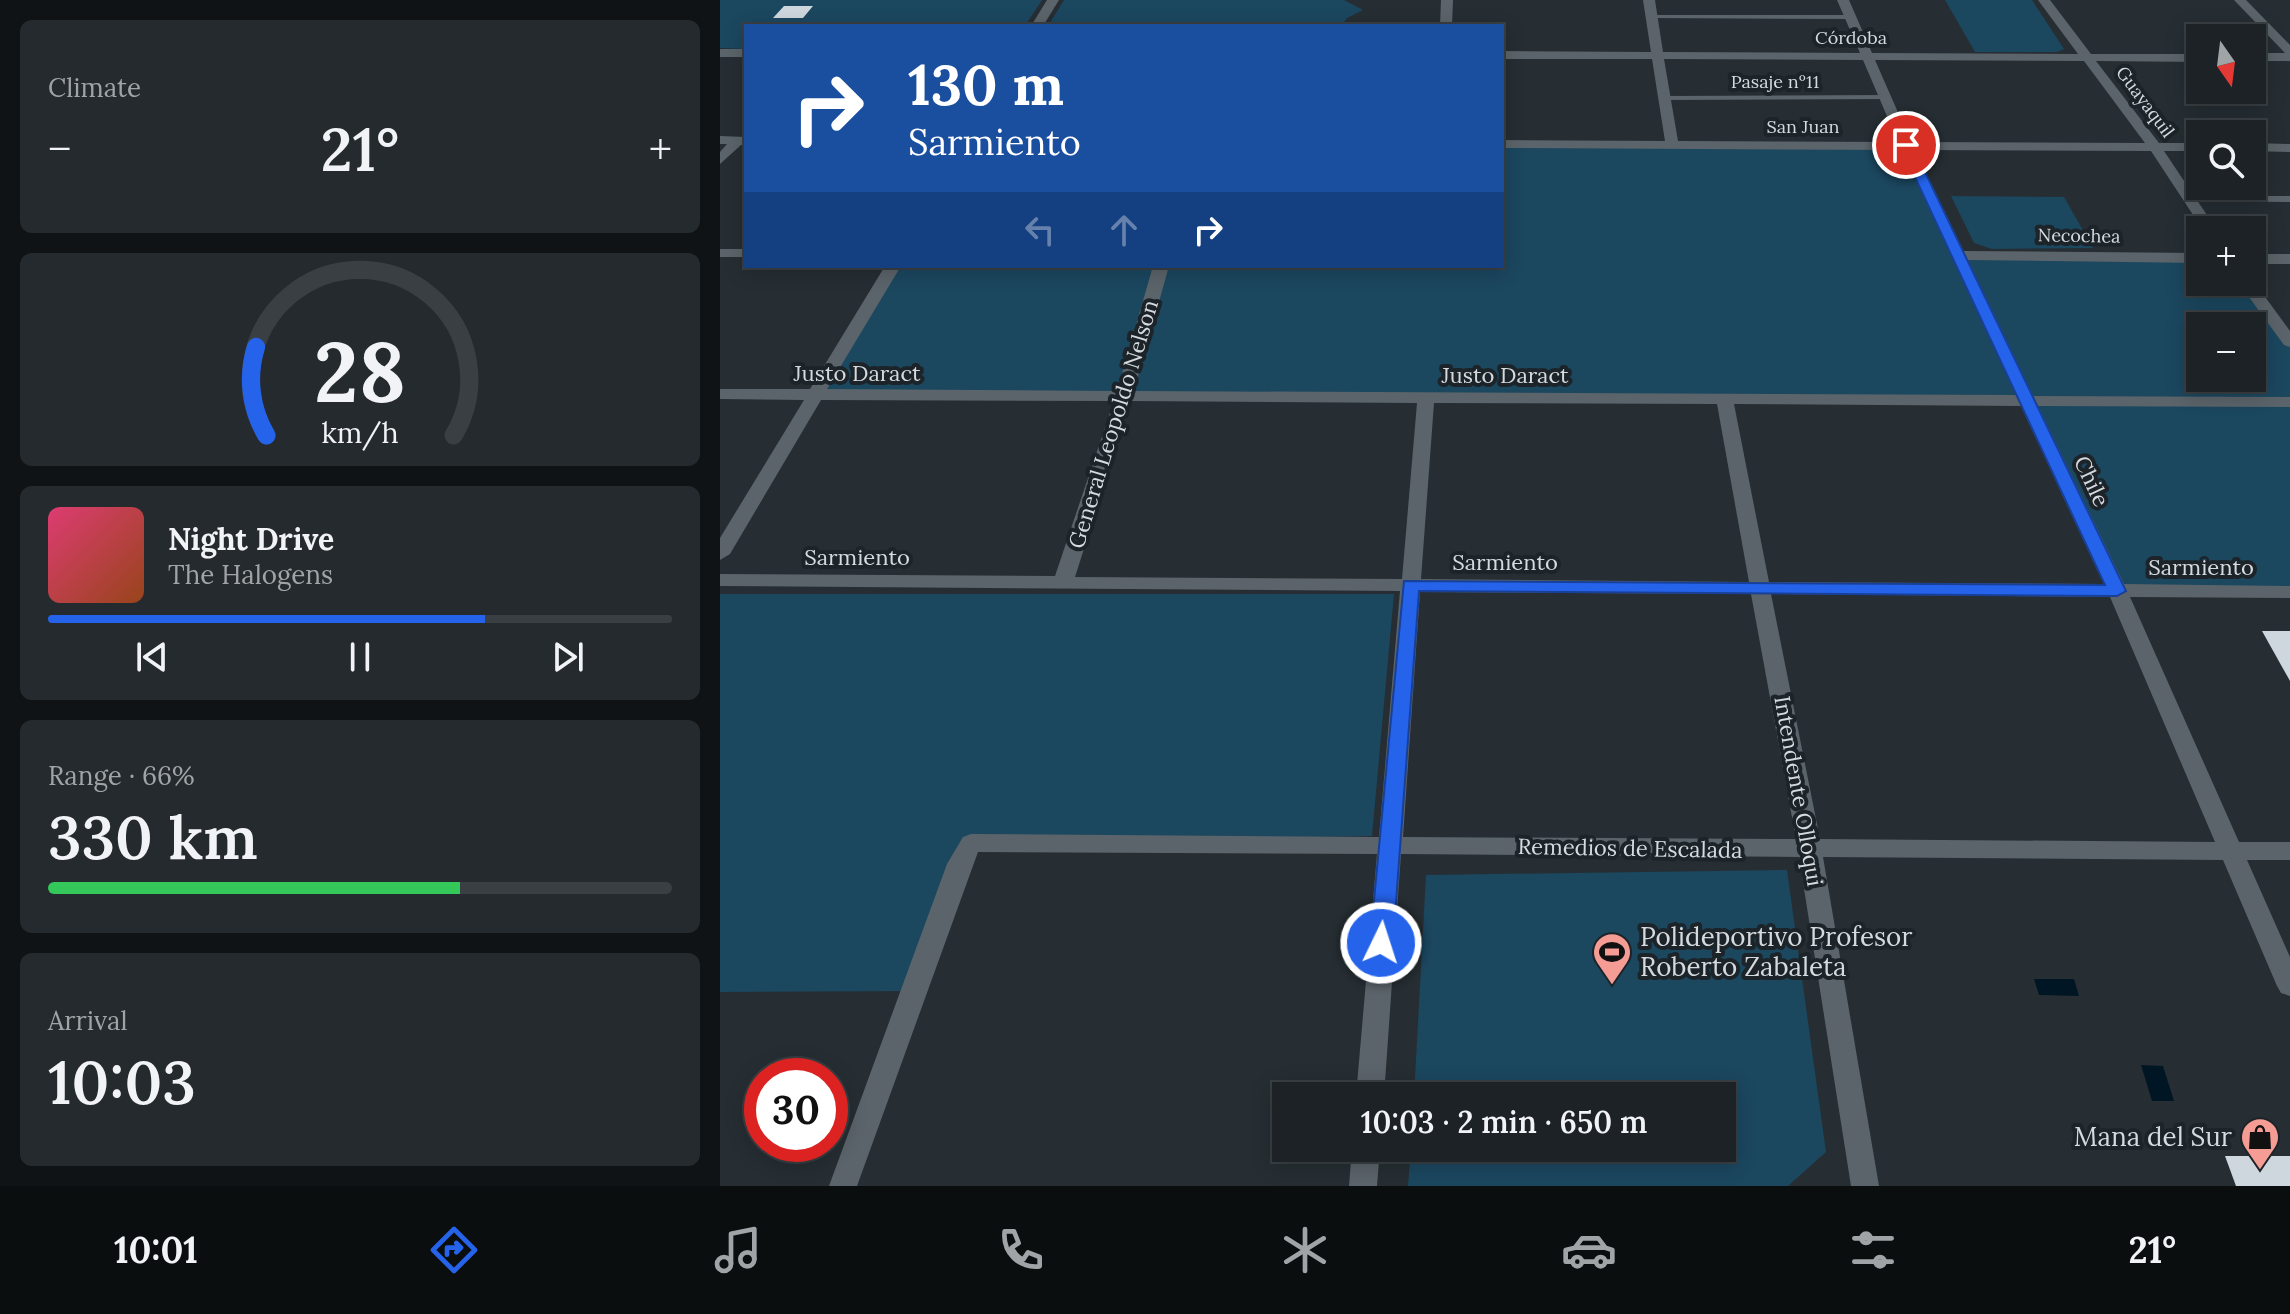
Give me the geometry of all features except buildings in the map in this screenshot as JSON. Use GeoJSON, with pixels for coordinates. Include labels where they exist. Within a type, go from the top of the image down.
{"type":"FeatureCollection","features":[{"type":"Feature","properties":{"kind":"street"},"geometry":{"type":"LineString","coordinates":[[1038,24],[1053,0]]}},
{"type":"Feature","properties":{"kind":"street"},"geometry":{"type":"LineString","coordinates":[[1446,24],[1447,0]]}},
{"type":"Feature","properties":{"kind":"street"},"geometry":{"type":"LineString","coordinates":[[1649,0],[1672,145]]}},
{"type":"Feature","properties":{"kind":"street","name":"Chile"},"geometry":{"type":"LineString","coordinates":[[1843,0],[1906,145],[2117,591],[2290,986]]}},
{"type":"Feature","properties":{"kind":"street","name":"Guayaquil"},"geometry":{"type":"LineString","coordinates":[[2044,0],[2186,193]]}},
{"type":"Feature","properties":{"kind":"street"},"geometry":{"type":"LineString","coordinates":[[2240,0],[2290,54]]}},
{"type":"Feature","properties":{"kind":"street"},"geometry":{"type":"LineString","coordinates":[[720,53],[744,53]]}},
{"type":"Feature","properties":{"kind":"street"},"geometry":{"type":"LineString","coordinates":[[2266,56],[2290,54]]}},
{"type":"Feature","properties":{"kind":"street","name":"Córdoba"},"geometry":{"type":"LineString","coordinates":[[1504,55],[2186,58]]}},
{"type":"Feature","properties":{"kind":"street"},"geometry":{"type":"LineString","coordinates":[[720,140],[741,141]]}},
{"type":"Feature","properties":{"kind":"street"},"geometry":{"type":"LineString","coordinates":[[720,160],[741,141]]}},
{"type":"Feature","properties":{"kind":"street","name":"San Juan"},"geometry":{"type":"LineString","coordinates":[[1504,144],[2186,147]]}},
{"type":"Feature","properties":{"kind":"street"},"geometry":{"type":"LineString","coordinates":[[2266,147],[2290,148]]}},
{"type":"Feature","properties":{"kind":"street"},"geometry":{"type":"LineString","coordinates":[[720,253],[744,253]]}},
{"type":"Feature","properties":{"kind":"street","name":"Necochea"},"geometry":{"type":"LineString","coordinates":[[1958,255],[2186,258]]}},
{"type":"Feature","properties":{"kind":"street"},"geometry":{"type":"LineString","coordinates":[[2266,259],[2290,259]]}},
{"type":"Feature","properties":{"kind":"street"},"geometry":{"type":"LineString","coordinates":[[720,554],[892,268]]}},
{"type":"Feature","properties":{"kind":"street","name":"General Leopoldo Nelson"},"geometry":{"type":"LineString","coordinates":[[1063,582],[1160,268]]}},
{"type":"Feature","properties":{"kind":"street"},"geometry":{"type":"LineString","coordinates":[[2258,296],[2285,326],[2290,342]]}},
{"type":"Feature","properties":{"kind":"street","name":"Justo Daract"},"geometry":{"type":"LineString","coordinates":[[720,394],[2290,402]]}},
{"type":"Feature","properties":{"kind":"street"},"geometry":{"type":"LineString","coordinates":[[1371,1082],[1426,397]]}},
{"type":"Feature","properties":{"kind":"street","name":"Intendente Olloqui"},"geometry":{"type":"LineString","coordinates":[[1724,398],[1810,850],[1865,1186]]}},
{"type":"Feature","properties":{"kind":"street","name":"Sarmiento"},"geometry":{"type":"LineString","coordinates":[[720,580],[2290,592]]}},
{"type":"Feature","properties":{"kind":"street","name":"Remedios de Escalada"},"geometry":{"type":"LineString","coordinates":[[843,1186],[959,864],[971,843],[2290,851]]}},
{"type":"Feature","properties":{"kind":"street"},"geometry":{"type":"LineString","coordinates":[[1363,1186],[1365,1162]]}},
{"type":"Feature","properties":{"kind":"lane"},"geometry":{"type":"LineString","coordinates":[[1653,17],[1851,17]]}},
{"type":"Feature","properties":{"kind":"lane","name":"Pasaje nº11"},"geometry":{"type":"LineString","coordinates":[[1664,98],[1886,97]]}},
{"type":"Feature","properties":{"kind":"lane"},"geometry":{"type":"LineString","coordinates":[[2266,199],[2290,199]]}},
{"type":"Feature","properties":{"kind":"shaded area"},"geometry":{"type":"Polygon","coordinates":[[[720,0],[1042,0],[1026,24],[744,24],[744,49],[720,48],[720,0]]]}},
{"type":"Feature","properties":{"kind":"shaded area"},"geometry":{"type":"Polygon","coordinates":[[[1064,0],[1344,0],[1363,10],[1347,18],[1342,24],[1049,24],[1064,0]]]}},
{"type":"Feature","properties":{"kind":"shaded area"},"geometry":{"type":"Polygon","coordinates":[[[1945,0],[2032,0],[2064,49],[2057,52],[1975,52],[1945,0]]]}},
{"type":"Feature","properties":{"kind":"shaded area"},"geometry":{"type":"Polygon","coordinates":[[[1504,144],[1906,145],[1958,255],[2186,258],[2186,296],[2256,296],[2290,343],[2290,592],[2117,591],[2026,400],[816,395],[892,268],[1504,268],[1504,144]]]}},
{"type":"Feature","properties":{"kind":"shaded area"},"geometry":{"type":"Polygon","coordinates":[[[1951,196],[2064,197],[2093,248],[1992,249],[1974,243],[1951,196]]]}},
{"type":"Feature","properties":{"kind":"shaded area"},"geometry":{"type":"Polygon","coordinates":[[[720,594],[1394,594],[1372,836],[971,843],[914,991],[720,992],[720,594]]]}},
{"type":"Feature","properties":{"kind":"shaded area","name":"Polideportivo Profesor Roberto Zabaleta"},"geometry":{"type":"Polygon","coordinates":[[[1787,870],[1826,1152],[1788,1186],[1408,1186],[1410,1162],[1736,1162],[1736,1082],[1415,1082],[1426,875],[1787,870]]]}},
{"type":"Feature","properties":{"kind":"shaded area"},"geometry":{"type":"Polygon","coordinates":[[[2034,979],[2074,979],[2079,996],[2039,995],[2034,979]]]}},
{"type":"Feature","properties":{"kind":"shaded area"},"geometry":{"type":"Polygon","coordinates":[[[2141,1065],[2163,1066],[2174,1101],[2152,1101],[2141,1065]]]}},
{"type":"Feature","properties":{"kind":"place","name":"Polideportivo Profesor Roberto Zabaleta"},"geometry":{"type":"Point","coordinates":[1612,986]}},
{"type":"Feature","properties":{"kind":"place","name":"Mana del Sur"},"geometry":{"type":"Point","coordinates":[2260,1171]}},
{"type":"Feature","properties":{"kind":"route"},"geometry":{"type":"LineString","coordinates":[[1381,943],[1410,585],[2117,591],[1906,145]]}}]}
